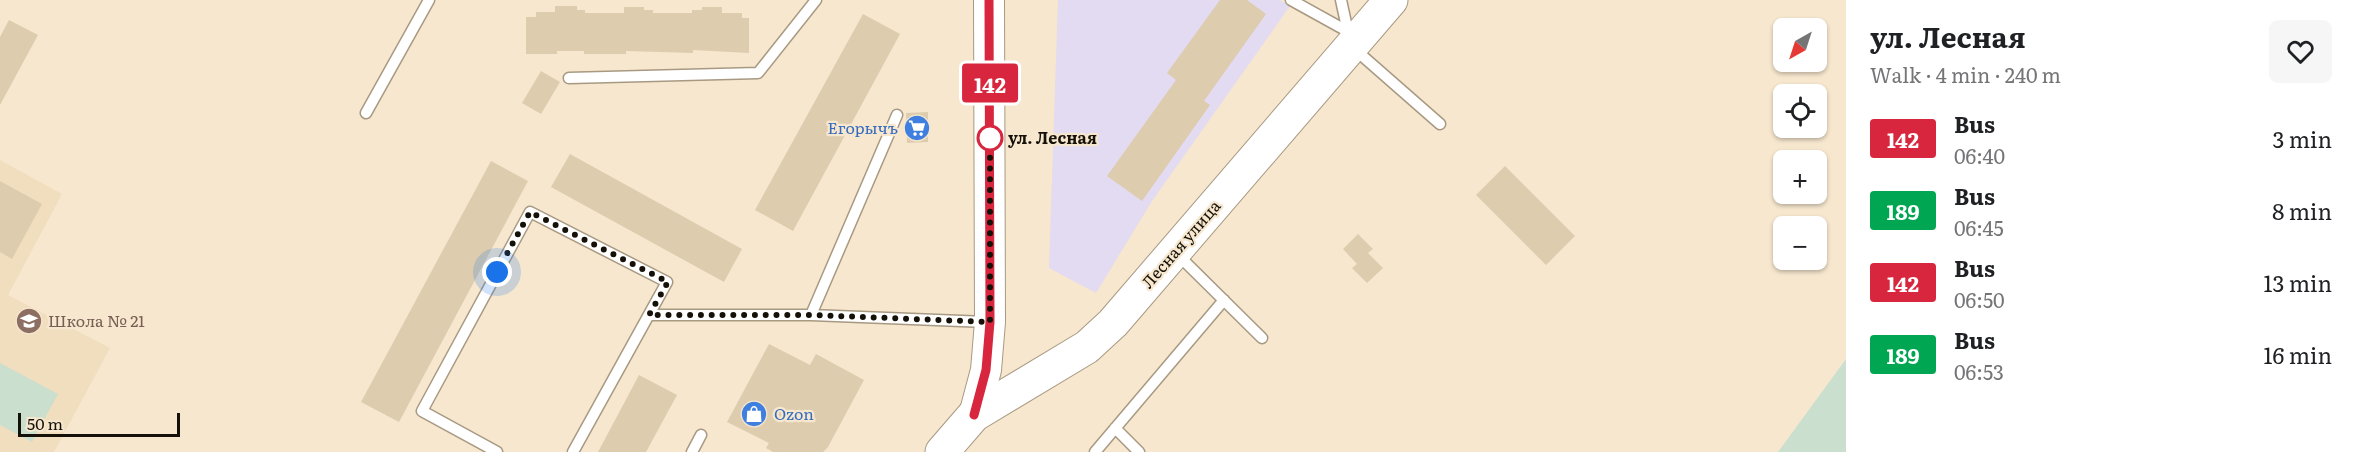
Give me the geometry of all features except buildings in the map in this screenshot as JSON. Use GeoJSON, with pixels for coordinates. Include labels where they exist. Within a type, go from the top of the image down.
{"type":"FeatureCollection","features":[{"type":"Feature","properties":{"kind":"main road"},"geometry":{"type":"LineString","coordinates":[[974,415],[986,370],[990,322],[989,0]]}},
{"type":"Feature","properties":{"kind":"main road","name":"Лесная улица"},"geometry":{"type":"LineString","coordinates":[[942,452],[974,415],[1087,347],[1113,323],[1349,38],[1391,0]]}},
{"type":"Feature","properties":{"kind":"lane"},"geometry":{"type":"LineString","coordinates":[[366,113],[429,0]]}},
{"type":"Feature","properties":{"kind":"lane"},"geometry":{"type":"LineString","coordinates":[[569,78],[758,74],[816,0]]}},
{"type":"Feature","properties":{"kind":"lane"},"geometry":{"type":"LineString","coordinates":[[1292,0],[1349,38],[1440,124]]}},
{"type":"Feature","properties":{"kind":"lane"},"geometry":{"type":"LineString","coordinates":[[1341,0],[1349,38]]}},
{"type":"Feature","properties":{"kind":"lane"},"geometry":{"type":"LineString","coordinates":[[811,315],[897,115]]}},
{"type":"Feature","properties":{"kind":"lane"},"geometry":{"type":"LineString","coordinates":[[497,452],[422,411],[530,212],[668,282],[573,452]]}},
{"type":"Feature","properties":{"kind":"lane"},"geometry":{"type":"LineString","coordinates":[[1174,252],[1262,338]]}},
{"type":"Feature","properties":{"kind":"lane"},"geometry":{"type":"LineString","coordinates":[[1095,452],[1224,300]]}},
{"type":"Feature","properties":{"kind":"lane"},"geometry":{"type":"LineString","coordinates":[[649,315],[811,315],[990,322]]}},
{"type":"Feature","properties":{"kind":"lane"},"geometry":{"type":"LineString","coordinates":[[1115,428],[1139,452]]}},
{"type":"Feature","properties":{"kind":"lane"},"geometry":{"type":"LineString","coordinates":[[692,452],[701,435]]}},
{"type":"Feature","properties":{"kind":"shaded area"},"geometry":{"type":"Polygon","coordinates":[[[1058,0],[1280,0],[1290,6],[1152,201],[1096,293],[1049,268],[1058,0]]]}},
{"type":"Feature","properties":{"kind":"shaded area","name":"Школа № 21"},"geometry":{"type":"Polygon","coordinates":[[[0,160],[62,194],[8,295],[110,348],[54,452],[0,452],[0,160]]]}},
{"type":"Feature","properties":{"kind":"green space"},"geometry":{"type":"Polygon","coordinates":[[[1846,359],[1846,452],[1778,452],[1846,359]]]}},
{"type":"Feature","properties":{"kind":"green space"},"geometry":{"type":"Polygon","coordinates":[[[0,363],[58,394],[32,442],[0,425],[0,363]]]}},
{"type":"Feature","properties":{"kind":"bus line","name":"142"},"geometry":{"type":"LineString","coordinates":[[974,415],[986,370],[990,322],[989,0]]}},
{"type":"Feature","properties":{"kind":"place","name":"Егорычъ"},"geometry":{"type":"Point","coordinates":[917,128]}},
{"type":"Feature","properties":{"kind":"place","name":"ул. Лесная"},"geometry":{"type":"Point","coordinates":[990,138]}},
{"type":"Feature","properties":{"kind":"place","name":"Школа № 21"},"geometry":{"type":"Point","coordinates":[29,321]}},
{"type":"Feature","properties":{"kind":"place","name":"Ozon"},"geometry":{"type":"Point","coordinates":[754,414]}},
{"type":"Feature","properties":{"kind":"route"},"geometry":{"type":"LineString","coordinates":[[497,272],[530,212],[668,282],[649,315],[811,315],[990,322],[990,136],[990,138]]}}]}
